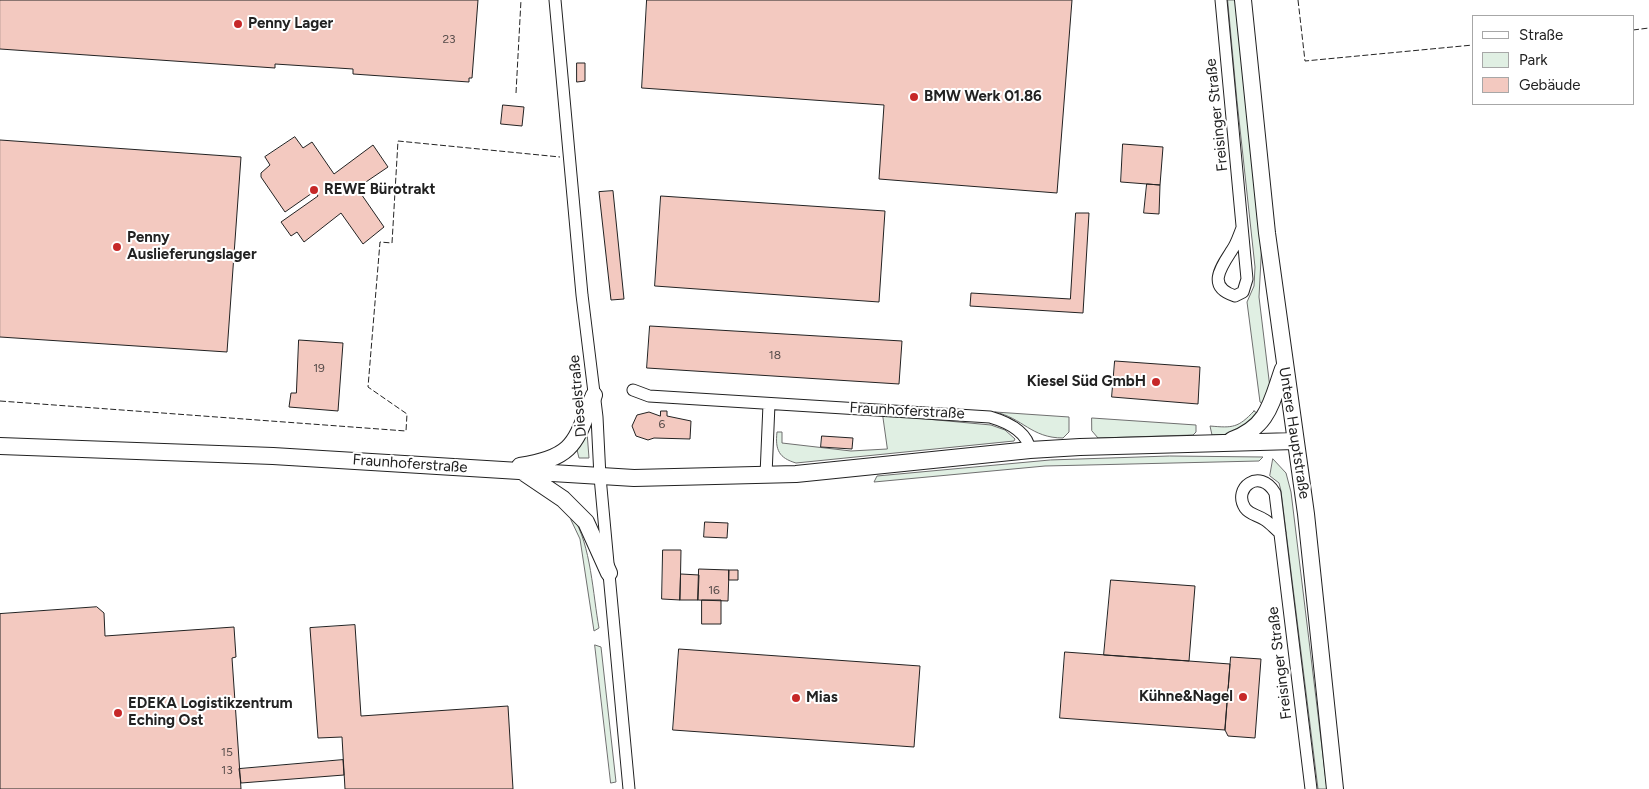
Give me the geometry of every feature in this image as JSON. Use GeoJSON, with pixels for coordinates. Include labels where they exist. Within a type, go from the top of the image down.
{"type":"FeatureCollection","features":[{"type":"Feature","properties":{"kind":"main road","name":"Untere Hauptstraße"},"geometry":{"type":"LineString","coordinates":[[1244,0],[1250,77],[1284,366],[1308,523],[1335,789]]}},
{"type":"Feature","properties":{"kind":"main road"},"geometry":{"type":"LineString","coordinates":[[1225,443],[1246,435],[1257,427],[1267,414],[1284,366]]}},
{"type":"Feature","properties":{"kind":"main road"},"geometry":{"type":"LineString","coordinates":[[499,470],[543,462],[558,457],[570,448],[576,440],[594,395]]}},
{"type":"Feature","properties":{"kind":"main road","name":"Fraunhoferstraße"},"geometry":{"type":"LineString","coordinates":[[0,446],[274,456],[600,477],[766,475],[1030,450],[1295,441]]}},
{"type":"Feature","properties":{"kind":"main road"},"geometry":{"type":"LineString","coordinates":[[523,472],[563,500],[586,522],[609,573]]}},
{"type":"Feature","properties":{"kind":"street","name":"Dieselstraße"},"geometry":{"type":"LineString","coordinates":[[555,0],[582,295],[594,395],[629,789]]}},
{"type":"Feature","properties":{"kind":"street","name":"Freisinger Straße"},"geometry":{"type":"LineString","coordinates":[[1221,0],[1242,228],[1246,279],[1243,292],[1235,296],[1224,293],[1219,284],[1218,274],[1242,228]]}},
{"type":"Feature","properties":{"kind":"street","name":"Fraunhoferstraße"},"geometry":{"type":"LineString","coordinates":[[633,390],[649,396],[990,417],[1015,428],[1029,442],[1030,450]]}},
{"type":"Feature","properties":{"kind":"street"},"geometry":{"type":"LineString","coordinates":[[766,475],[769,404]]}},
{"type":"Feature","properties":{"kind":"street","name":"Freisinger Straße"},"geometry":{"type":"LineString","coordinates":[[1280,533],[1265,520],[1252,514],[1245,508],[1241,500],[1243,490],[1249,483],[1259,480],[1271,485],[1275,493],[1280,533],[1311,789]]}},
{"type":"Feature","properties":{"kind":"green space"},"geometry":{"type":"Polygon","coordinates":[[[1228,0],[1236,0],[1262,240],[1259,297],[1270,388],[1266,406],[1260,402],[1247,302],[1254,286],[1255,267],[1228,0]]]}},
{"type":"Feature","properties":{"kind":"green space"},"geometry":{"type":"Polygon","coordinates":[[[1254,411],[1260,415],[1235,434],[1212,435],[1210,426],[1235,426],[1244,421],[1254,411]]]}},
{"type":"Feature","properties":{"kind":"green space"},"geometry":{"type":"Polygon","coordinates":[[[995,412],[1069,417],[1069,432],[1063,438],[1043,435],[1005,415],[995,412]]]}},
{"type":"Feature","properties":{"kind":"green space"},"geometry":{"type":"Polygon","coordinates":[[[883,415],[991,425],[1005,430],[1015,439],[1014,441],[796,463],[786,459],[779,452],[777,432],[782,432],[782,443],[851,451],[887,449],[883,415]]]}},
{"type":"Feature","properties":{"kind":"green space"},"geometry":{"type":"Polygon","coordinates":[[[1092,418],[1196,425],[1196,432],[1193,435],[1098,438],[1092,431],[1092,418]]]}},
{"type":"Feature","properties":{"kind":"green space"},"geometry":{"type":"Polygon","coordinates":[[[587,432],[589,458],[579,458],[577,450],[587,432]]]}},
{"type":"Feature","properties":{"kind":"green space"},"geometry":{"type":"Polygon","coordinates":[[[1170,456],[1263,457],[1259,461],[1045,466],[874,482],[877,476],[1050,460],[1170,456]]]}},
{"type":"Feature","properties":{"kind":"green space"},"geometry":{"type":"Polygon","coordinates":[[[1273,459],[1286,473],[1291,492],[1327,789],[1318,789],[1281,491],[1279,483],[1270,476],[1273,459]]]}},
{"type":"Feature","properties":{"kind":"green space"},"geometry":{"type":"Polygon","coordinates":[[[573,517],[584,541],[588,556],[599,628],[594,631],[580,539],[571,520],[573,517]]]}},
{"type":"Feature","properties":{"kind":"green space"},"geometry":{"type":"Polygon","coordinates":[[[595,645],[601,647],[616,782],[611,783],[595,645]]]}},
{"type":"Feature","properties":{"kind":"building","name":"Penny Lager"},"geometry":{"type":"Polygon","coordinates":[[[0,0],[478,0],[472,78],[469,78],[469,82],[353,74],[353,69],[275,64],[275,68],[0,49],[0,0]]]}},
{"type":"Feature","properties":{"kind":"building","name":"BMW Werk 01.86"},"geometry":{"type":"Polygon","coordinates":[[[647,0],[1072,0],[1057,193],[879,179],[884,105],[642,88],[647,0]]]}},
{"type":"Feature","properties":{"kind":"building"},"geometry":{"type":"Polygon","coordinates":[[[577,63],[585,63],[585,81],[577,82],[577,63]]]}},
{"type":"Feature","properties":{"kind":"building"},"geometry":{"type":"Polygon","coordinates":[[[503,105],[524,107],[522,126],[501,124],[503,105]]]}},
{"type":"Feature","properties":{"kind":"building","name":"REWE Bürotrakt"},"geometry":{"type":"Polygon","coordinates":[[[295,137],[303,148],[312,142],[334,174],[373,145],[388,167],[357,188],[384,227],[363,244],[341,213],[304,242],[297,232],[291,236],[281,222],[318,196],[315,191],[285,212],[261,177],[261,173],[270,165],[265,157],[295,137]]]}},
{"type":"Feature","properties":{"kind":"building","name":"Penny Auslieferungslager"},"geometry":{"type":"Polygon","coordinates":[[[0,140],[241,157],[227,352],[0,337],[0,140]]]}},
{"type":"Feature","properties":{"kind":"building"},"geometry":{"type":"Polygon","coordinates":[[[1123,144],[1163,147],[1160,185],[1121,182],[1123,144]]]}},
{"type":"Feature","properties":{"kind":"building"},"geometry":{"type":"Polygon","coordinates":[[[1147,184],[1160,185],[1159,214],[1144,213],[1147,184]]]}},
{"type":"Feature","properties":{"kind":"building"},"geometry":{"type":"Polygon","coordinates":[[[613,191],[624,299],[611,300],[599,192],[613,191]]]}},
{"type":"Feature","properties":{"kind":"building"},"geometry":{"type":"Polygon","coordinates":[[[661,196],[885,211],[879,302],[655,286],[661,196]]]}},
{"type":"Feature","properties":{"kind":"building"},"geometry":{"type":"Polygon","coordinates":[[[1076,213],[1089,213],[1083,313],[970,306],[971,293],[1070,299],[1076,213]]]}},
{"type":"Feature","properties":{"kind":"building"},"geometry":{"type":"Polygon","coordinates":[[[650,326],[902,341],[899,384],[647,368],[650,326]]]}},
{"type":"Feature","properties":{"kind":"building"},"geometry":{"type":"Polygon","coordinates":[[[299,340],[343,343],[338,411],[289,407],[291,393],[296,393],[299,340]]]}},
{"type":"Feature","properties":{"kind":"building","name":"Kiesel Süd GmbH"},"geometry":{"type":"Polygon","coordinates":[[[1115,361],[1200,367],[1198,404],[1112,397],[1115,361]]]}},
{"type":"Feature","properties":{"kind":"building"},"geometry":{"type":"Polygon","coordinates":[[[661,411],[667,411],[667,416],[691,421],[690,439],[654,438],[648,440],[636,436],[632,426],[637,415],[649,412],[660,416],[661,411]]]}},
{"type":"Feature","properties":{"kind":"building"},"geometry":{"type":"Polygon","coordinates":[[[822,436],[853,438],[852,449],[821,447],[822,436]]]}},
{"type":"Feature","properties":{"kind":"building"},"geometry":{"type":"Polygon","coordinates":[[[705,522],[728,523],[727,538],[704,537],[705,522]]]}},
{"type":"Feature","properties":{"kind":"building"},"geometry":{"type":"Polygon","coordinates":[[[663,550],[681,550],[680,600],[662,599],[663,550]]]}},
{"type":"Feature","properties":{"kind":"building"},"geometry":{"type":"Polygon","coordinates":[[[699,569],[729,570],[728,601],[698,600],[699,569]]]}},
{"type":"Feature","properties":{"kind":"building"},"geometry":{"type":"Polygon","coordinates":[[[729,570],[738,570],[738,580],[729,580],[729,570]]]}},
{"type":"Feature","properties":{"kind":"building"},"geometry":{"type":"Polygon","coordinates":[[[681,574],[699,575],[698,600],[680,600],[681,574]]]}},
{"type":"Feature","properties":{"kind":"building"},"geometry":{"type":"Polygon","coordinates":[[[1111,580],[1195,586],[1189,661],[1104,655],[1111,580]]]}},
{"type":"Feature","properties":{"kind":"building"},"geometry":{"type":"Polygon","coordinates":[[[702,600],[721,600],[721,624],[702,624],[702,600]]]}},
{"type":"Feature","properties":{"kind":"building","name":"EDEKA Logistikzentrum Eching Ost"},"geometry":{"type":"Polygon","coordinates":[[[97,607],[104,613],[105,636],[234,627],[236,657],[232,658],[241,789],[0,789],[0,614],[97,607]]]}},
{"type":"Feature","properties":{"kind":"building"},"geometry":{"type":"Polygon","coordinates":[[[355,625],[361,716],[508,706],[513,789],[345,789],[342,737],[318,738],[310,628],[355,625]]]}},
{"type":"Feature","properties":{"kind":"building","name":"Mias"},"geometry":{"type":"Polygon","coordinates":[[[679,649],[920,666],[914,747],[673,730],[679,649]]]}},
{"type":"Feature","properties":{"kind":"building"},"geometry":{"type":"Polygon","coordinates":[[[1065,652],[1230,664],[1225,730],[1060,718],[1065,652]]]}},
{"type":"Feature","properties":{"kind":"building","name":"Kühne&Nagel"},"geometry":{"type":"Polygon","coordinates":[[[1231,657],[1261,659],[1255,738],[1228,736],[1225,730],[1231,657]]]}},
{"type":"Feature","properties":{"kind":"building"},"geometry":{"type":"Polygon","coordinates":[[[343,760],[344,775],[241,783],[239,769],[343,760]]]}},
{"type":"Feature","properties":{"kind":"fence"},"geometry":{"type":"LineString","coordinates":[[516,93],[521,0]]}},
{"type":"Feature","properties":{"kind":"fence"},"geometry":{"type":"LineString","coordinates":[[1298,0],[1305,61],[1472,45]]}},
{"type":"Feature","properties":{"kind":"fence"},"geometry":{"type":"LineString","coordinates":[[1634,30],[1649,28]]}},
{"type":"Feature","properties":{"kind":"fence"},"geometry":{"type":"LineString","coordinates":[[0,401],[406,431],[407,414],[368,387],[380,242],[392,243],[398,141],[560,157]]}},
{"type":"Feature","properties":{"kind":"place","name":"Penny Lager"},"geometry":{"type":"Point","coordinates":[238,24]}},
{"type":"Feature","properties":{"kind":"place","name":"BMW Werk 01.86"},"geometry":{"type":"Point","coordinates":[914,97]}},
{"type":"Feature","properties":{"kind":"place","name":"REWE Bürotrakt"},"geometry":{"type":"Point","coordinates":[314,190]}},
{"type":"Feature","properties":{"kind":"place","name":"Penny Auslieferungslager"},"geometry":{"type":"Point","coordinates":[117,247]}},
{"type":"Feature","properties":{"kind":"place","name":"Kiesel Süd GmbH"},"geometry":{"type":"Point","coordinates":[1156,382]}},
{"type":"Feature","properties":{"kind":"place","name":"Kühne&Nagel"},"geometry":{"type":"Point","coordinates":[1243,697]}},
{"type":"Feature","properties":{"kind":"place","name":"Mias"},"geometry":{"type":"Point","coordinates":[796,698]}},
{"type":"Feature","properties":{"kind":"place","name":"EDEKA Logistikzentrum Eching Ost"},"geometry":{"type":"Point","coordinates":[118,713]}}]}
